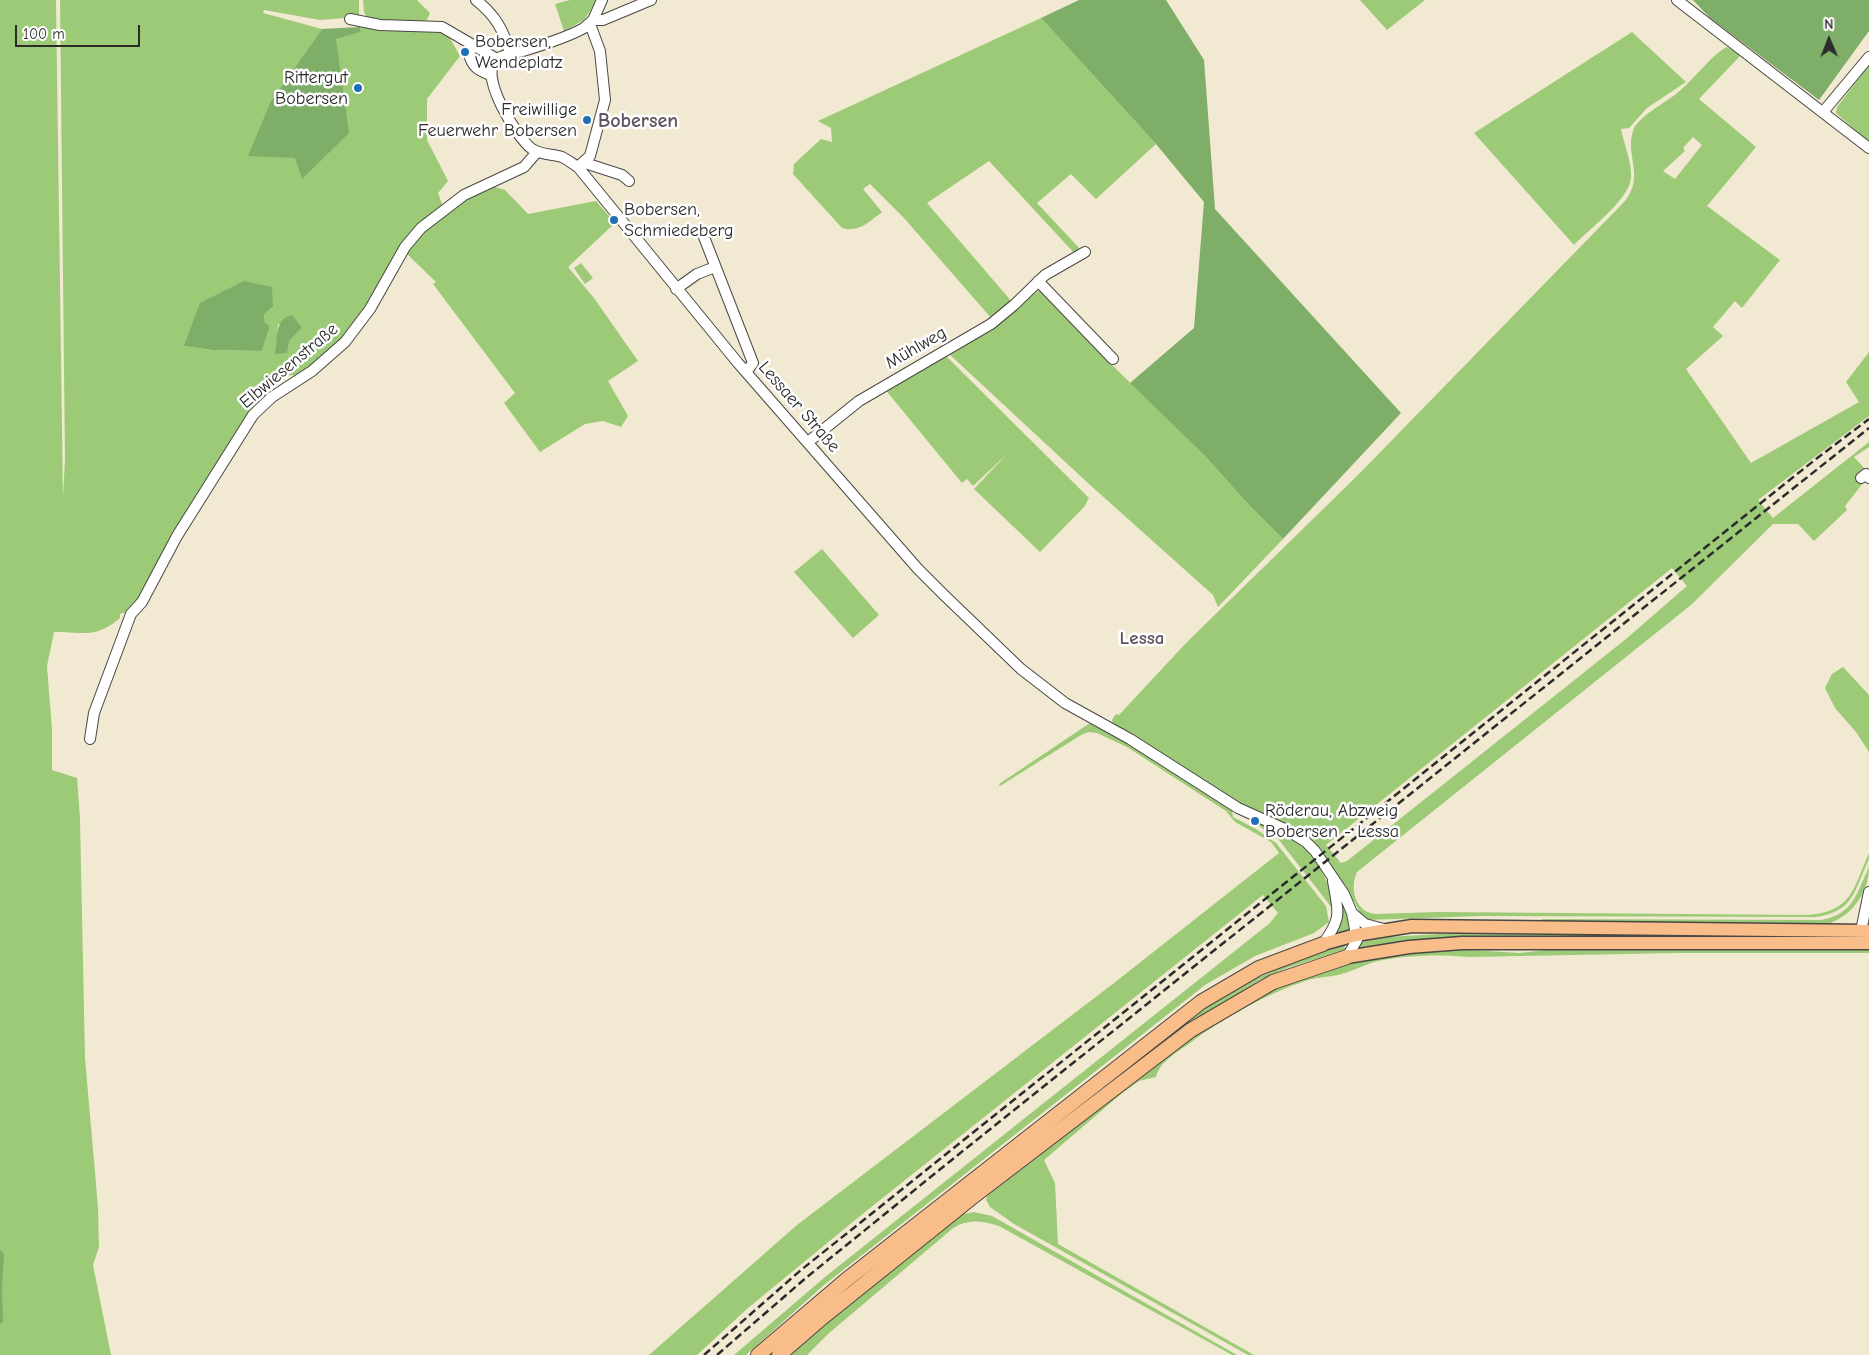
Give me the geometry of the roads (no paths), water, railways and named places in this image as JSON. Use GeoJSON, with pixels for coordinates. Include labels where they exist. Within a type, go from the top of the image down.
{"type":"FeatureCollection","features":[{"type":"Feature","properties":{"kind":"highway"},"geometry":{"type":"LineString","coordinates":[[758,1355],[846,1280],[1201,1002],[1259,968],[1323,944]]}},
{"type":"Feature","properties":{"kind":"highway"},"geometry":{"type":"LineString","coordinates":[[779,1355],[823,1317],[964,1204],[1191,1030],[1273,982],[1347,957]]}},
{"type":"Feature","properties":{"kind":"main road"},"geometry":{"type":"LineString","coordinates":[[1323,944],[1356,935],[1412,926],[1865,931]]}},
{"type":"Feature","properties":{"kind":"main road"},"geometry":{"type":"LineString","coordinates":[[1842,943],[1865,931]]}},
{"type":"Feature","properties":{"kind":"main road"},"geometry":{"type":"LineString","coordinates":[[1347,957],[1417,946],[1470,943],[1869,943]]}},
{"type":"Feature","properties":{"kind":"street"},"geometry":{"type":"LineString","coordinates":[[476,0],[497,20],[506,36],[510,54]]}},
{"type":"Feature","properties":{"kind":"street"},"geometry":{"type":"LineString","coordinates":[[602,0],[592,22],[600,51],[605,100],[590,156],[582,165],[622,175],[629,181]]}},
{"type":"Feature","properties":{"kind":"street"},"geometry":{"type":"LineString","coordinates":[[537,152],[530,147],[511,123],[501,106],[490,75],[495,62],[510,54],[576,33],[592,22],[603,20],[651,0]]}},
{"type":"Feature","properties":{"kind":"street"},"geometry":{"type":"LineString","coordinates":[[1677,0],[1869,148]]}},
{"type":"Feature","properties":{"kind":"street"},"geometry":{"type":"LineString","coordinates":[[350,19],[380,25],[442,27],[495,62]]}},
{"type":"Feature","properties":{"kind":"street"},"geometry":{"type":"LineString","coordinates":[[473,46],[469,54],[471,62],[475,68],[490,75]]}},
{"type":"Feature","properties":{"kind":"street"},"geometry":{"type":"LineString","coordinates":[[1823,112],[1869,57]]}},
{"type":"Feature","properties":{"kind":"street","name":"Lessaer Straße"},"geometry":{"type":"LineString","coordinates":[[537,152],[582,165],[676,289],[746,372],[918,569],[1005,654],[1065,703],[1130,739],[1238,808],[1297,836],[1315,851],[1344,894],[1352,913],[1356,935]]}},
{"type":"Feature","properties":{"kind":"street","name":"Elbwiesenstraße"},"geometry":{"type":"LineString","coordinates":[[90,739],[96,708],[131,614],[142,602],[176,536],[247,423],[272,397],[312,371],[345,342],[370,309],[405,246],[421,228],[464,195],[524,167],[537,152]]}},
{"type":"Feature","properties":{"kind":"street"},"geometry":{"type":"LineString","coordinates":[[704,237],[753,363],[746,372]]}},
{"type":"Feature","properties":{"kind":"street","name":"Mühlweg"},"geometry":{"type":"LineString","coordinates":[[808,442],[859,401],[991,324],[1014,305],[1038,281],[1055,268],[1085,252]]}},
{"type":"Feature","properties":{"kind":"street"},"geometry":{"type":"LineString","coordinates":[[676,289],[697,274],[715,267]]}},
{"type":"Feature","properties":{"kind":"street"},"geometry":{"type":"LineString","coordinates":[[1038,281],[1113,358]]}},
{"type":"Feature","properties":{"kind":"street"},"geometry":{"type":"LineString","coordinates":[[1323,944],[1337,922],[1338,908],[1332,877]]}},
{"type":"Feature","properties":{"kind":"street"},"geometry":{"type":"LineString","coordinates":[[1865,931],[1869,892]]}},
{"type":"Feature","properties":{"kind":"street"},"geometry":{"type":"LineString","coordinates":[[1352,913],[1365,924],[1385,930]]}},
{"type":"Feature","properties":{"kind":"street"},"geometry":{"type":"LineString","coordinates":[[1347,957],[1354,947],[1356,935]]}},
{"type":"Feature","properties":{"kind":"railway"},"geometry":{"type":"LineString","coordinates":[[704,1355],[801,1270],[1816,459],[1869,419]]}},
{"type":"Feature","properties":{"kind":"railway"},"geometry":{"type":"LineString","coordinates":[[717,1355],[807,1277],[964,1150],[1869,428]]}},
{"type":"Feature","properties":{"kind":"place","name":"Bobersen, Wendeplatz"},"geometry":{"type":"Point","coordinates":[465,52]}},
{"type":"Feature","properties":{"kind":"place","name":"Rittergut Bobersen"},"geometry":{"type":"Point","coordinates":[358,88]}},
{"type":"Feature","properties":{"kind":"place","name":"Freiwillige Feuerwehr Bobersen"},"geometry":{"type":"Point","coordinates":[587,120]}},
{"type":"Feature","properties":{"kind":"place","name":"Bobersen, Schmiedeberg"},"geometry":{"type":"Point","coordinates":[614,220]}},
{"type":"Feature","properties":{"kind":"place","name":"Röderau, Abzweig Bobersen - Lessa"},"geometry":{"type":"Point","coordinates":[1255,821]}},
{"type":"Feature","properties":{"kind":"district","name":"Bobersen"},"geometry":{"type":"Point","coordinates":[638,121]}},
{"type":"Feature","properties":{"kind":"district","name":"Lessa"},"geometry":{"type":"Point","coordinates":[1142,639]}}]}
